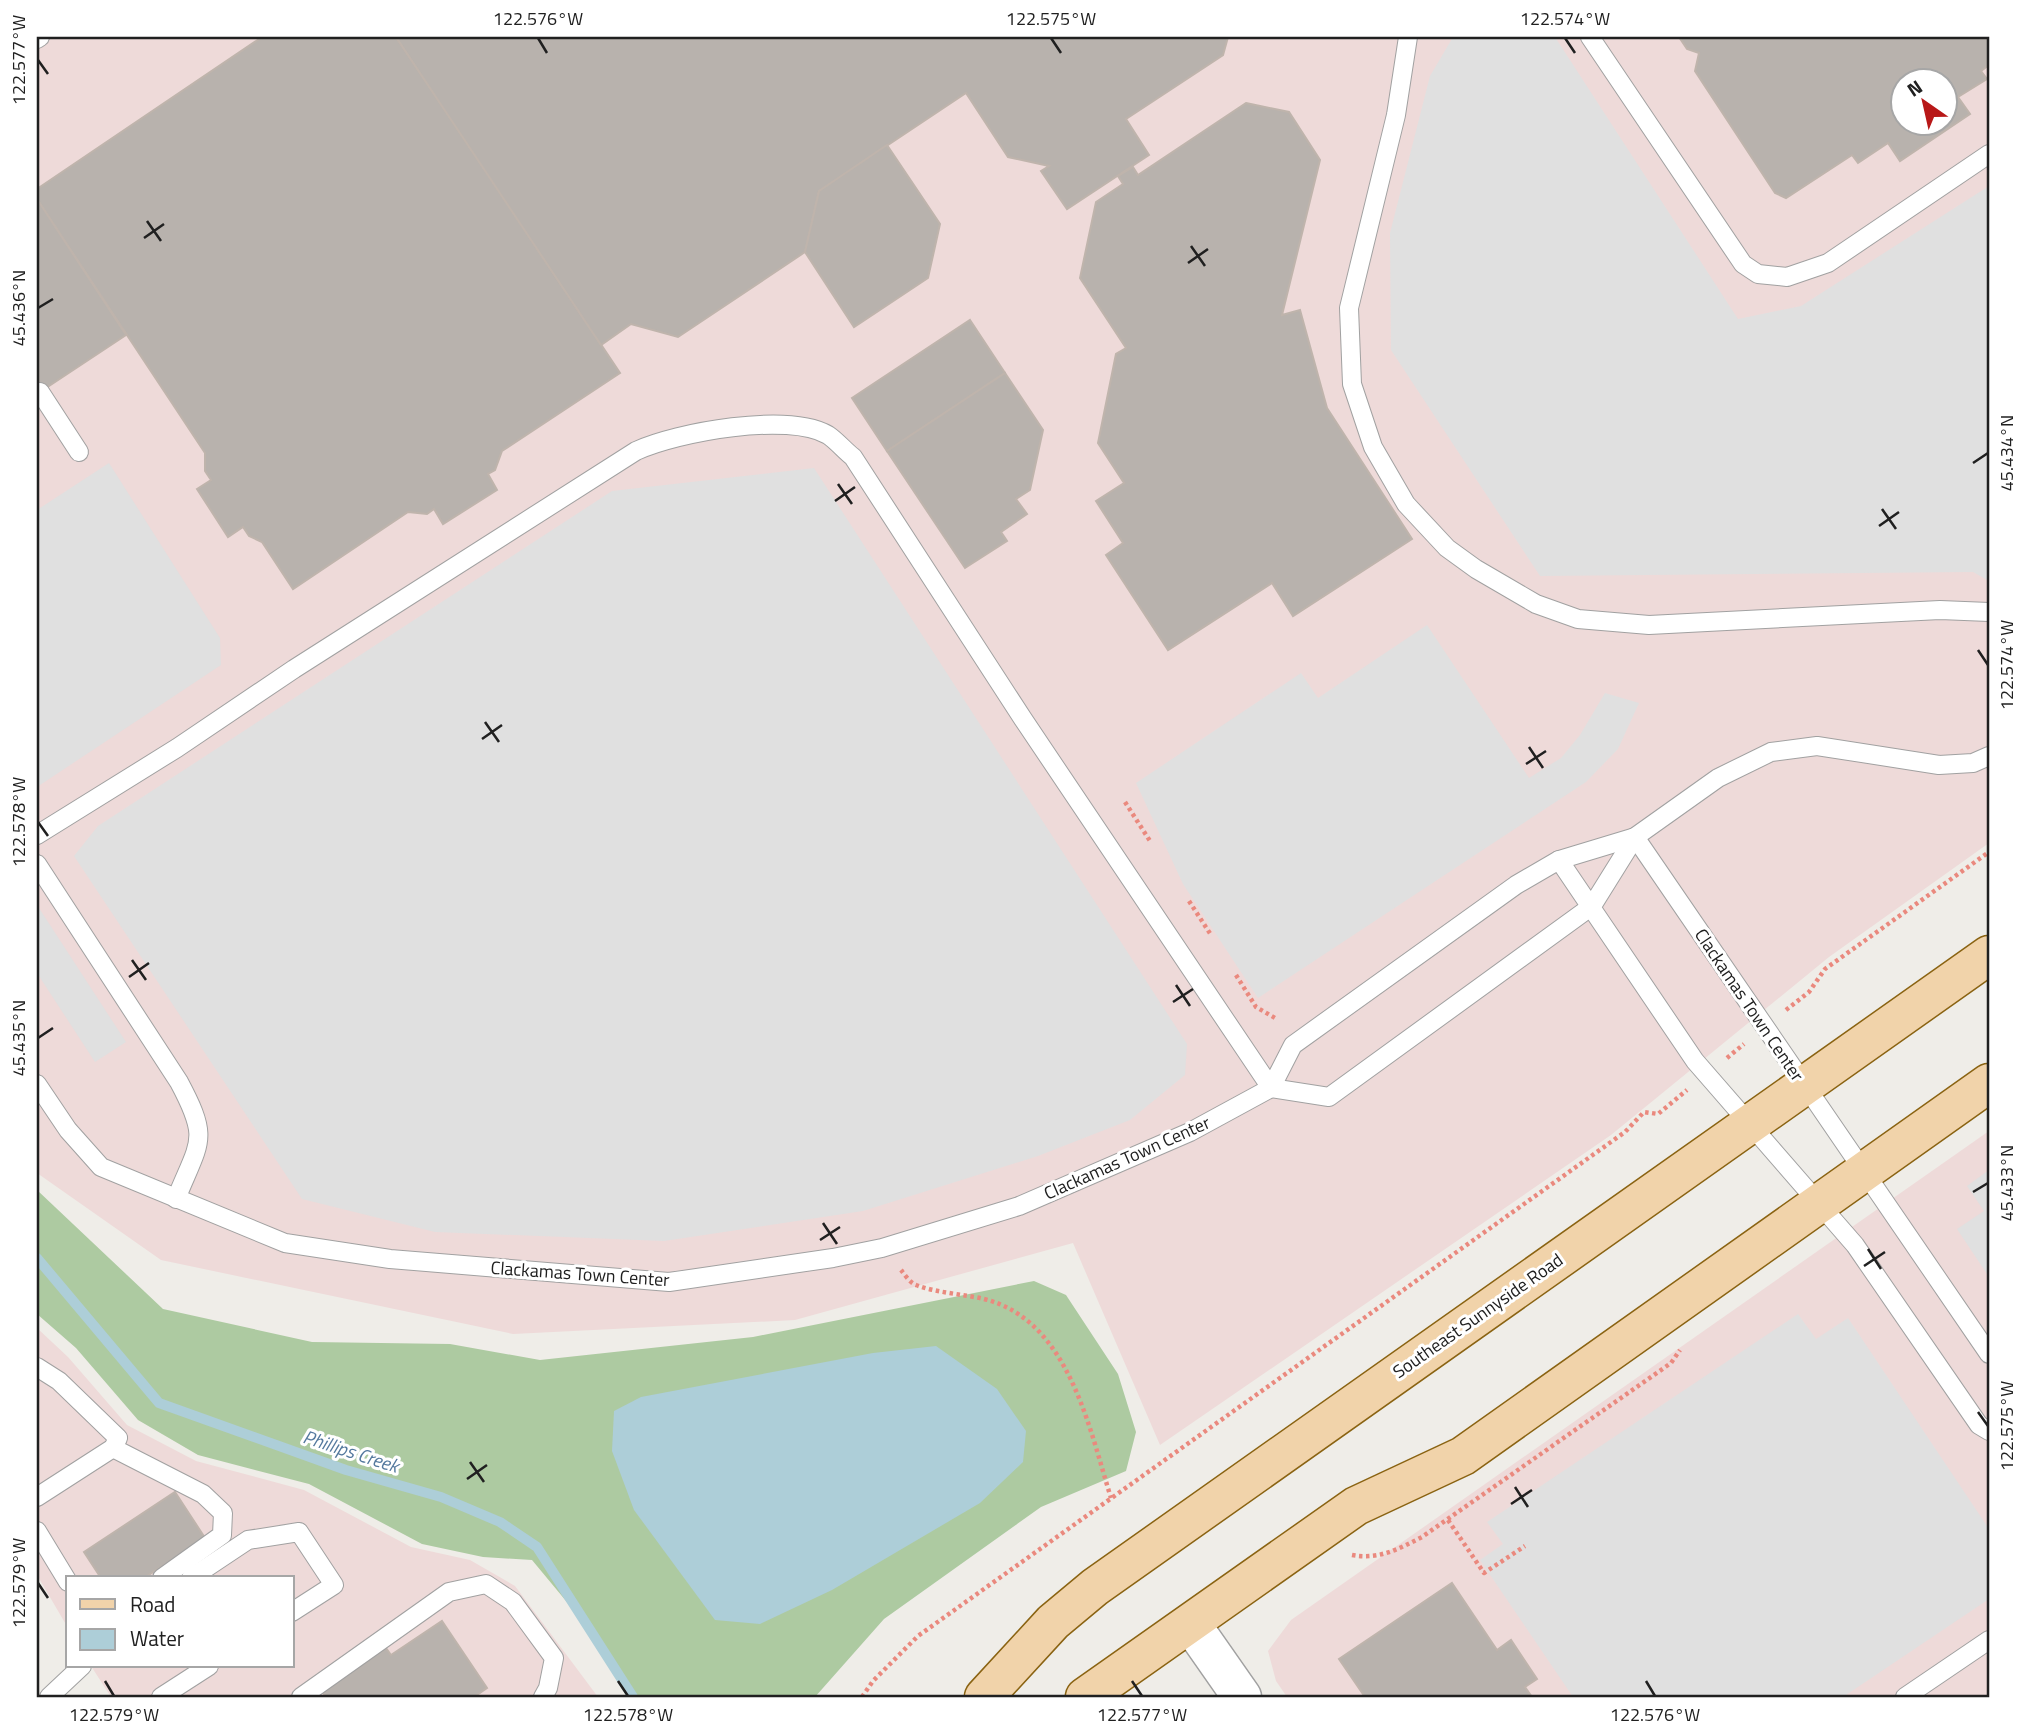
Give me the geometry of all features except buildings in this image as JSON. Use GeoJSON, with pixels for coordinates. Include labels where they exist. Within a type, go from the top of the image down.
{"type":"FeatureCollection","features":[{"type":"Feature","properties":{"kind":"main road","name":"Southeast Sunnyside Road"},"geometry":{"type":"LineString","coordinates":[[984,1697],[1053,1622],[1095,1587],[1989,955]]}},
{"type":"Feature","properties":{"kind":"main road"},"geometry":{"type":"LineString","coordinates":[[1086,1697],[1356,1506],[1463,1456],[1989,1083]]}},
{"type":"Feature","properties":{"kind":"street"},"geometry":{"type":"LineString","coordinates":[[1191,1624],[1242,1697]]}},
{"type":"Feature","properties":{"kind":"lane"},"geometry":{"type":"LineString","coordinates":[[1408,37],[1395,115],[1349,308],[1352,384],[1373,447],[1406,504],[1447,548],[1476,569],[1536,604],[1578,619],[1649,625],[1940,610],[1989,612]]}},
{"type":"Feature","properties":{"kind":"lane"},"geometry":{"type":"LineString","coordinates":[[1590,37],[1743,264],[1758,274],[1787,276],[1828,263],[1989,154]]}},
{"type":"Feature","properties":{"kind":"lane"},"geometry":{"type":"LineString","coordinates":[[40,392],[79,452]]}},
{"type":"Feature","properties":{"kind":"lane"},"geometry":{"type":"LineString","coordinates":[[37,835],[177,748],[305,662],[636,450],[695,432],[789,425],[828,435],[853,457],[1023,719],[1271,1088],[1329,1097],[1592,906],[1635,837]]}},
{"type":"Feature","properties":{"kind":"lane"},"geometry":{"type":"LineString","coordinates":[[1271,1088],[1293,1045],[1516,885],[1559,860],[1635,837],[1718,778],[1771,752],[1817,746],[1939,765],[1973,763],[1989,756]]}},
{"type":"Feature","properties":{"kind":"lane","name":"Clackamas Town Center"},"geometry":{"type":"LineString","coordinates":[[1635,837],[1989,1354]]}},
{"type":"Feature","properties":{"kind":"lane"},"geometry":{"type":"LineString","coordinates":[[1559,860],[1706,1075],[1854,1245],[1979,1425],[1989,1431]]}},
{"type":"Feature","properties":{"kind":"lane"},"geometry":{"type":"LineString","coordinates":[[37,864],[179,1082],[198,1118],[200,1140],[176,1199]]}},
{"type":"Feature","properties":{"kind":"lane","name":"Clackamas Town Center"},"geometry":{"type":"LineString","coordinates":[[37,1084],[68,1130],[101,1167],[285,1243],[403,1260],[669,1282],[833,1258],[883,1248],[967,1224],[1084,1180],[1189,1132],[1271,1088]]}},
{"type":"Feature","properties":{"kind":"lane"},"geometry":{"type":"LineString","coordinates":[[37,1367],[59,1381],[118,1438],[113,1448],[37,1496]]}},
{"type":"Feature","properties":{"kind":"lane"},"geometry":{"type":"LineString","coordinates":[[113,1448],[202,1493],[223,1513],[222,1535],[165,1576]]}},
{"type":"Feature","properties":{"kind":"lane"},"geometry":{"type":"LineString","coordinates":[[37,1531],[66,1579]]}},
{"type":"Feature","properties":{"kind":"lane"},"geometry":{"type":"LineString","coordinates":[[194,1576],[248,1541],[299,1532],[334,1585],[294,1611]]}},
{"type":"Feature","properties":{"kind":"lane"},"geometry":{"type":"LineString","coordinates":[[300,1697],[449,1592],[486,1584],[513,1602],[554,1658],[548,1688],[543,1697]]}},
{"type":"Feature","properties":{"kind":"lane"},"geometry":{"type":"LineString","coordinates":[[1905,1697],[1989,1640]]}},
{"type":"Feature","properties":{"kind":"lane"},"geometry":{"type":"LineString","coordinates":[[49,1697],[80,1668]]}},
{"type":"Feature","properties":{"kind":"lane"},"geometry":{"type":"LineString","coordinates":[[161,1697],[206,1668]]}},
{"type":"Feature","properties":{"kind":"path"},"geometry":{"type":"LineString","coordinates":[[1125,802],[1150,841]]}},
{"type":"Feature","properties":{"kind":"path"},"geometry":{"type":"LineString","coordinates":[[862,1697],[873,1681],[918,1636],[1625,1132],[1644,1112],[1658,1114],[1809,992],[1825,969],[1989,852]]}},
{"type":"Feature","properties":{"kind":"path"},"geometry":{"type":"LineString","coordinates":[[1189,901],[1210,935]]}},
{"type":"Feature","properties":{"kind":"path"},"geometry":{"type":"LineString","coordinates":[[1236,975],[1256,1007],[1275,1018]]}},
{"type":"Feature","properties":{"kind":"path"},"geometry":{"type":"LineString","coordinates":[[914,1284],[988,1300],[1016,1313],[1029,1323],[1058,1357],[1077,1391],[1111,1498]]}},
{"type":"Feature","properties":{"kind":"path"},"geometry":{"type":"LineString","coordinates":[[1368,1558],[1400,1549],[1448,1520],[1671,1363]]}},
{"type":"Feature","properties":{"kind":"path"},"geometry":{"type":"LineString","coordinates":[[1448,1520],[1484,1573],[1525,1546]]}},
{"type":"Feature","properties":{"kind":"shaded area"},"geometry":{"type":"Polygon","coordinates":[[[37,37],[1989,37],[1989,843],[1829,957],[1611,1135],[1160,1445],[1073,1243],[795,1320],[513,1334],[161,1260],[37,1173],[37,37]]]}},
{"type":"Feature","properties":{"kind":"shaded area"},"geometry":{"type":"Polygon","coordinates":[[[1453,37],[1555,37],[1738,319],[1801,306],[1989,186],[1989,581],[1973,572],[1540,576],[1391,350],[1390,233],[1430,76],[1453,37]]]}},
{"type":"Feature","properties":{"kind":"shaded area"},"geometry":{"type":"Polygon","coordinates":[[[109,463],[220,638],[221,665],[37,787],[37,510],[109,463]]]}},
{"type":"Feature","properties":{"kind":"shaded area"},"geometry":{"type":"Polygon","coordinates":[[[814,468],[1187,1044],[1185,1075],[1130,1120],[1038,1156],[863,1211],[664,1241],[435,1232],[302,1199],[74,856],[98,826],[612,491],[814,468]]]}},
{"type":"Feature","properties":{"kind":"shaded area"},"geometry":{"type":"Polygon","coordinates":[[[1427,625],[1529,778],[1561,758],[1580,735],[1605,693],[1639,703],[1618,749],[1586,782],[1258,998],[1183,884],[1136,783],[1301,673],[1318,698],[1427,625]]]}},
{"type":"Feature","properties":{"kind":"shaded area"},"geometry":{"type":"Polygon","coordinates":[[[37,905],[126,1042],[95,1062],[37,973],[37,905]]]}},
{"type":"Feature","properties":{"kind":"shaded area"},"geometry":{"type":"Polygon","coordinates":[[[1989,1131],[1989,1697],[1287,1697],[1276,1681],[1268,1651],[1291,1620],[1989,1131]]]}},
{"type":"Feature","properties":{"kind":"shaded area"},"geometry":{"type":"Polygon","coordinates":[[[1989,1170],[1989,1277],[1957,1229],[1984,1211],[1967,1186],[1989,1170]]]}},
{"type":"Feature","properties":{"kind":"shaded area"},"geometry":{"type":"Polygon","coordinates":[[[1798,1314],[1816,1339],[1848,1318],[1989,1529],[1989,1599],[1843,1697],[1573,1697],[1480,1560],[1503,1544],[1487,1522],[1798,1314]]]}},
{"type":"Feature","properties":{"kind":"shaded area"},"geometry":{"type":"Polygon","coordinates":[[[37,1328],[68,1357],[127,1425],[196,1461],[304,1490],[411,1547],[470,1560],[515,1586],[598,1697],[111,1697],[92,1668],[294,1668],[294,1576],[66,1576],[66,1625],[37,1575],[37,1328]]]}},
{"type":"Feature","properties":{"kind":"green space"},"geometry":{"type":"Polygon","coordinates":[[[37,1190],[163,1309],[312,1342],[450,1344],[540,1360],[753,1337],[1034,1281],[1066,1295],[1118,1374],[1136,1432],[1126,1471],[1041,1507],[884,1619],[815,1697],[627,1697],[581,1619],[532,1560],[483,1557],[422,1544],[309,1484],[198,1455],[138,1420],[76,1348],[37,1314],[37,1190]]]}},
{"type":"Feature","properties":{"kind":"water"},"geometry":{"type":"Polygon","coordinates":[[[936,1346],[997,1389],[1026,1431],[1023,1462],[980,1503],[832,1590],[760,1624],[715,1620],[634,1510],[612,1451],[614,1411],[641,1397],[873,1353],[936,1346]]]}},
{"type":"Feature","properties":{"kind":"waterway","name":"Phillips Creek"},"geometry":{"type":"LineString","coordinates":[[37,1258],[159,1403],[346,1470],[441,1497],[500,1522],[537,1547],[633,1697]]}}]}
